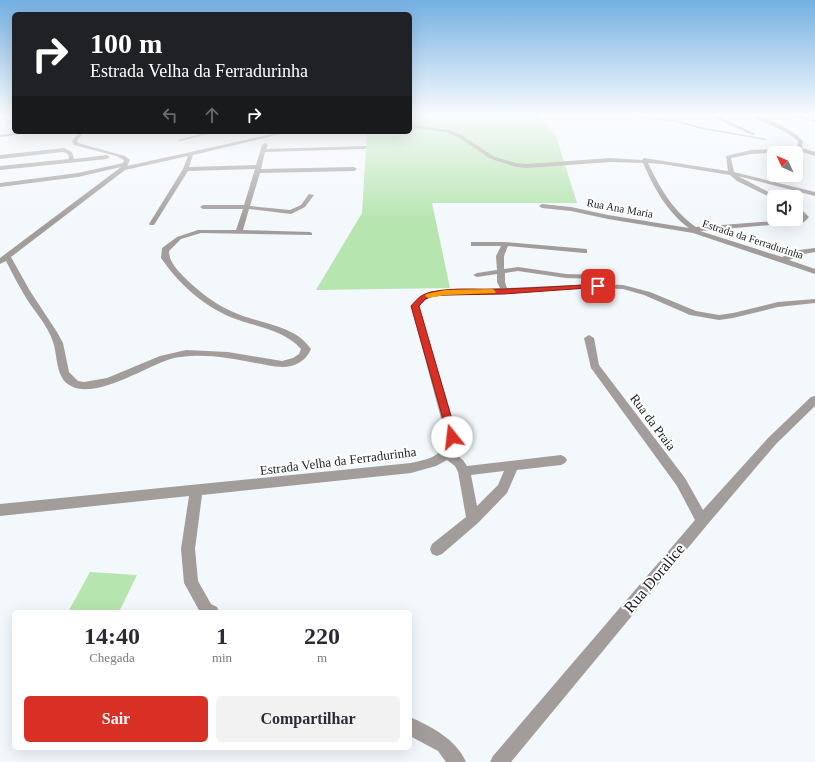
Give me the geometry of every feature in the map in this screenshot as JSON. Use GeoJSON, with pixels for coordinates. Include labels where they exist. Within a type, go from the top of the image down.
{"type":"FeatureCollection","features":[{"type":"Feature","properties":{"kind":"street"},"geometry":{"type":"LineString","coordinates":[[0,153],[29,150]]}},
{"type":"Feature","properties":{"kind":"street"},"geometry":{"type":"LineString","coordinates":[[0,157],[58,150],[70,152],[72,160]]}},
{"type":"Feature","properties":{"kind":"street"},"geometry":{"type":"LineString","coordinates":[[0,262],[125,166],[126,160],[121,156],[89,150]]}},
{"type":"Feature","properties":{"kind":"street"},"geometry":{"type":"LineString","coordinates":[[0,185],[78,175],[208,150]]}},
{"type":"Feature","properties":{"kind":"street"},"geometry":{"type":"LineString","coordinates":[[239,232],[264,151],[300,150]]}},
{"type":"Feature","properties":{"kind":"street"},"geometry":{"type":"LineString","coordinates":[[480,150],[493,158],[516,165],[527,166],[610,160],[644,160],[685,165],[765,180],[815,194]]}},
{"type":"Feature","properties":{"kind":"street"},"geometry":{"type":"LineString","coordinates":[[734,150],[728,157],[731,173],[739,180],[767,193]]}},
{"type":"Feature","properties":{"kind":"street"},"geometry":{"type":"LineString","coordinates":[[803,150],[815,154]]}},
{"type":"Feature","properties":{"kind":"street"},"geometry":{"type":"LineString","coordinates":[[728,157],[751,152],[767,151]]}},
{"type":"Feature","properties":{"kind":"street"},"geometry":{"type":"LineString","coordinates":[[152,224],[186,169],[191,154]]}},
{"type":"Feature","properties":{"kind":"street"},"geometry":{"type":"LineString","coordinates":[[0,168],[121,156]]}},
{"type":"Feature","properties":{"kind":"street"},"geometry":{"type":"LineString","coordinates":[[644,160],[661,196],[677,214],[695,230]]}},
{"type":"Feature","properties":{"kind":"street"},"geometry":{"type":"LineString","coordinates":[[186,169],[354,169]]}},
{"type":"Feature","properties":{"kind":"street"},"geometry":{"type":"LineString","coordinates":[[203,207],[246,206],[291,212],[302,206],[311,195]]}},
{"type":"Feature","properties":{"kind":"street","name":"Rua Ana Maria"},"geometry":{"type":"LineString","coordinates":[[542,206],[571,209],[608,217],[695,230]]}},
{"type":"Feature","properties":{"kind":"street","name":"Estrada da Ferradurinha"},"geometry":{"type":"LineString","coordinates":[[695,230],[767,224]]}},
{"type":"Feature","properties":{"kind":"street","name":"Estrada da Ferradurinha"},"geometry":{"type":"LineString","coordinates":[[695,230],[815,272]]}},
{"type":"Feature","properties":{"kind":"street"},"geometry":{"type":"LineString","coordinates":[[7,256],[23,286],[50,326],[58,344],[67,377],[75,384],[89,385],[117,378],[173,355],[196,352],[282,364],[294,362],[303,356],[306,350],[301,342],[278,330],[235,316],[214,306],[190,289],[165,258],[166,250],[179,238],[200,231],[310,234]]}},
{"type":"Feature","properties":{"kind":"street"},"geometry":{"type":"LineString","coordinates":[[474,244],[505,244],[584,251]]}},
{"type":"Feature","properties":{"kind":"street"},"geometry":{"type":"LineString","coordinates":[[504,292],[500,256],[505,244]]}},
{"type":"Feature","properties":{"kind":"street"},"geometry":{"type":"LineString","coordinates":[[782,260],[802,252],[815,250]]}},
{"type":"Feature","properties":{"kind":"street"},"geometry":{"type":"LineString","coordinates":[[477,275],[518,269],[566,276],[602,277]]}},
{"type":"Feature","properties":{"kind":"street"},"geometry":{"type":"LineString","coordinates":[[473,519],[464,471],[459,463],[447,453],[452,446],[452,437],[415,306],[423,298],[432,294],[446,292],[504,292],[585,286],[619,286],[637,290],[697,314],[714,317],[733,316],[768,306],[794,302],[815,301]]}},
{"type":"Feature","properties":{"kind":"street","name":"Rua da Praia"},"geometry":{"type":"LineString","coordinates":[[589,338],[594,366],[680,482],[702,521]]}},
{"type":"Feature","properties":{"kind":"street","name":"Rua Doralice"},"geometry":{"type":"LineString","coordinates":[[499,762],[702,521],[772,441],[815,400]]}},
{"type":"Feature","properties":{"kind":"street","name":"Estrada Velha da Ferradurinha"},"geometry":{"type":"LineString","coordinates":[[0,510],[411,468],[435,462],[447,453]]}},
{"type":"Feature","properties":{"kind":"street"},"geometry":{"type":"LineString","coordinates":[[464,471],[561,460]]}},
{"type":"Feature","properties":{"kind":"street"},"geometry":{"type":"LineString","coordinates":[[437,549],[473,519],[503,489],[513,465]]}},
{"type":"Feature","properties":{"kind":"street"},"geometry":{"type":"LineString","coordinates":[[196,491],[188,549],[191,583],[208,610]]}},
{"type":"Feature","properties":{"kind":"street"},"geometry":{"type":"LineString","coordinates":[[412,727],[444,745],[457,762]]}},
{"type":"Feature","properties":{"kind":"green space"},"geometry":{"type":"Polygon","coordinates":[[[366,150],[560,150],[577,203],[432,203],[450,288],[316,290],[362,213],[366,150]]]}},
{"type":"Feature","properties":{"kind":"green space"},"geometry":{"type":"Polygon","coordinates":[[[90,572],[137,575],[120,610],[69,610],[90,572]]]}},
{"type":"Feature","properties":{"kind":"slow traffic"},"geometry":{"type":"LineString","coordinates":[[428,296],[446,292],[493,292]]}},
{"type":"Feature","properties":{"kind":"route"},"geometry":{"type":"LineString","coordinates":[[452,437],[415,306],[423,298],[432,294],[446,292],[504,292],[598,286]]}}]}
